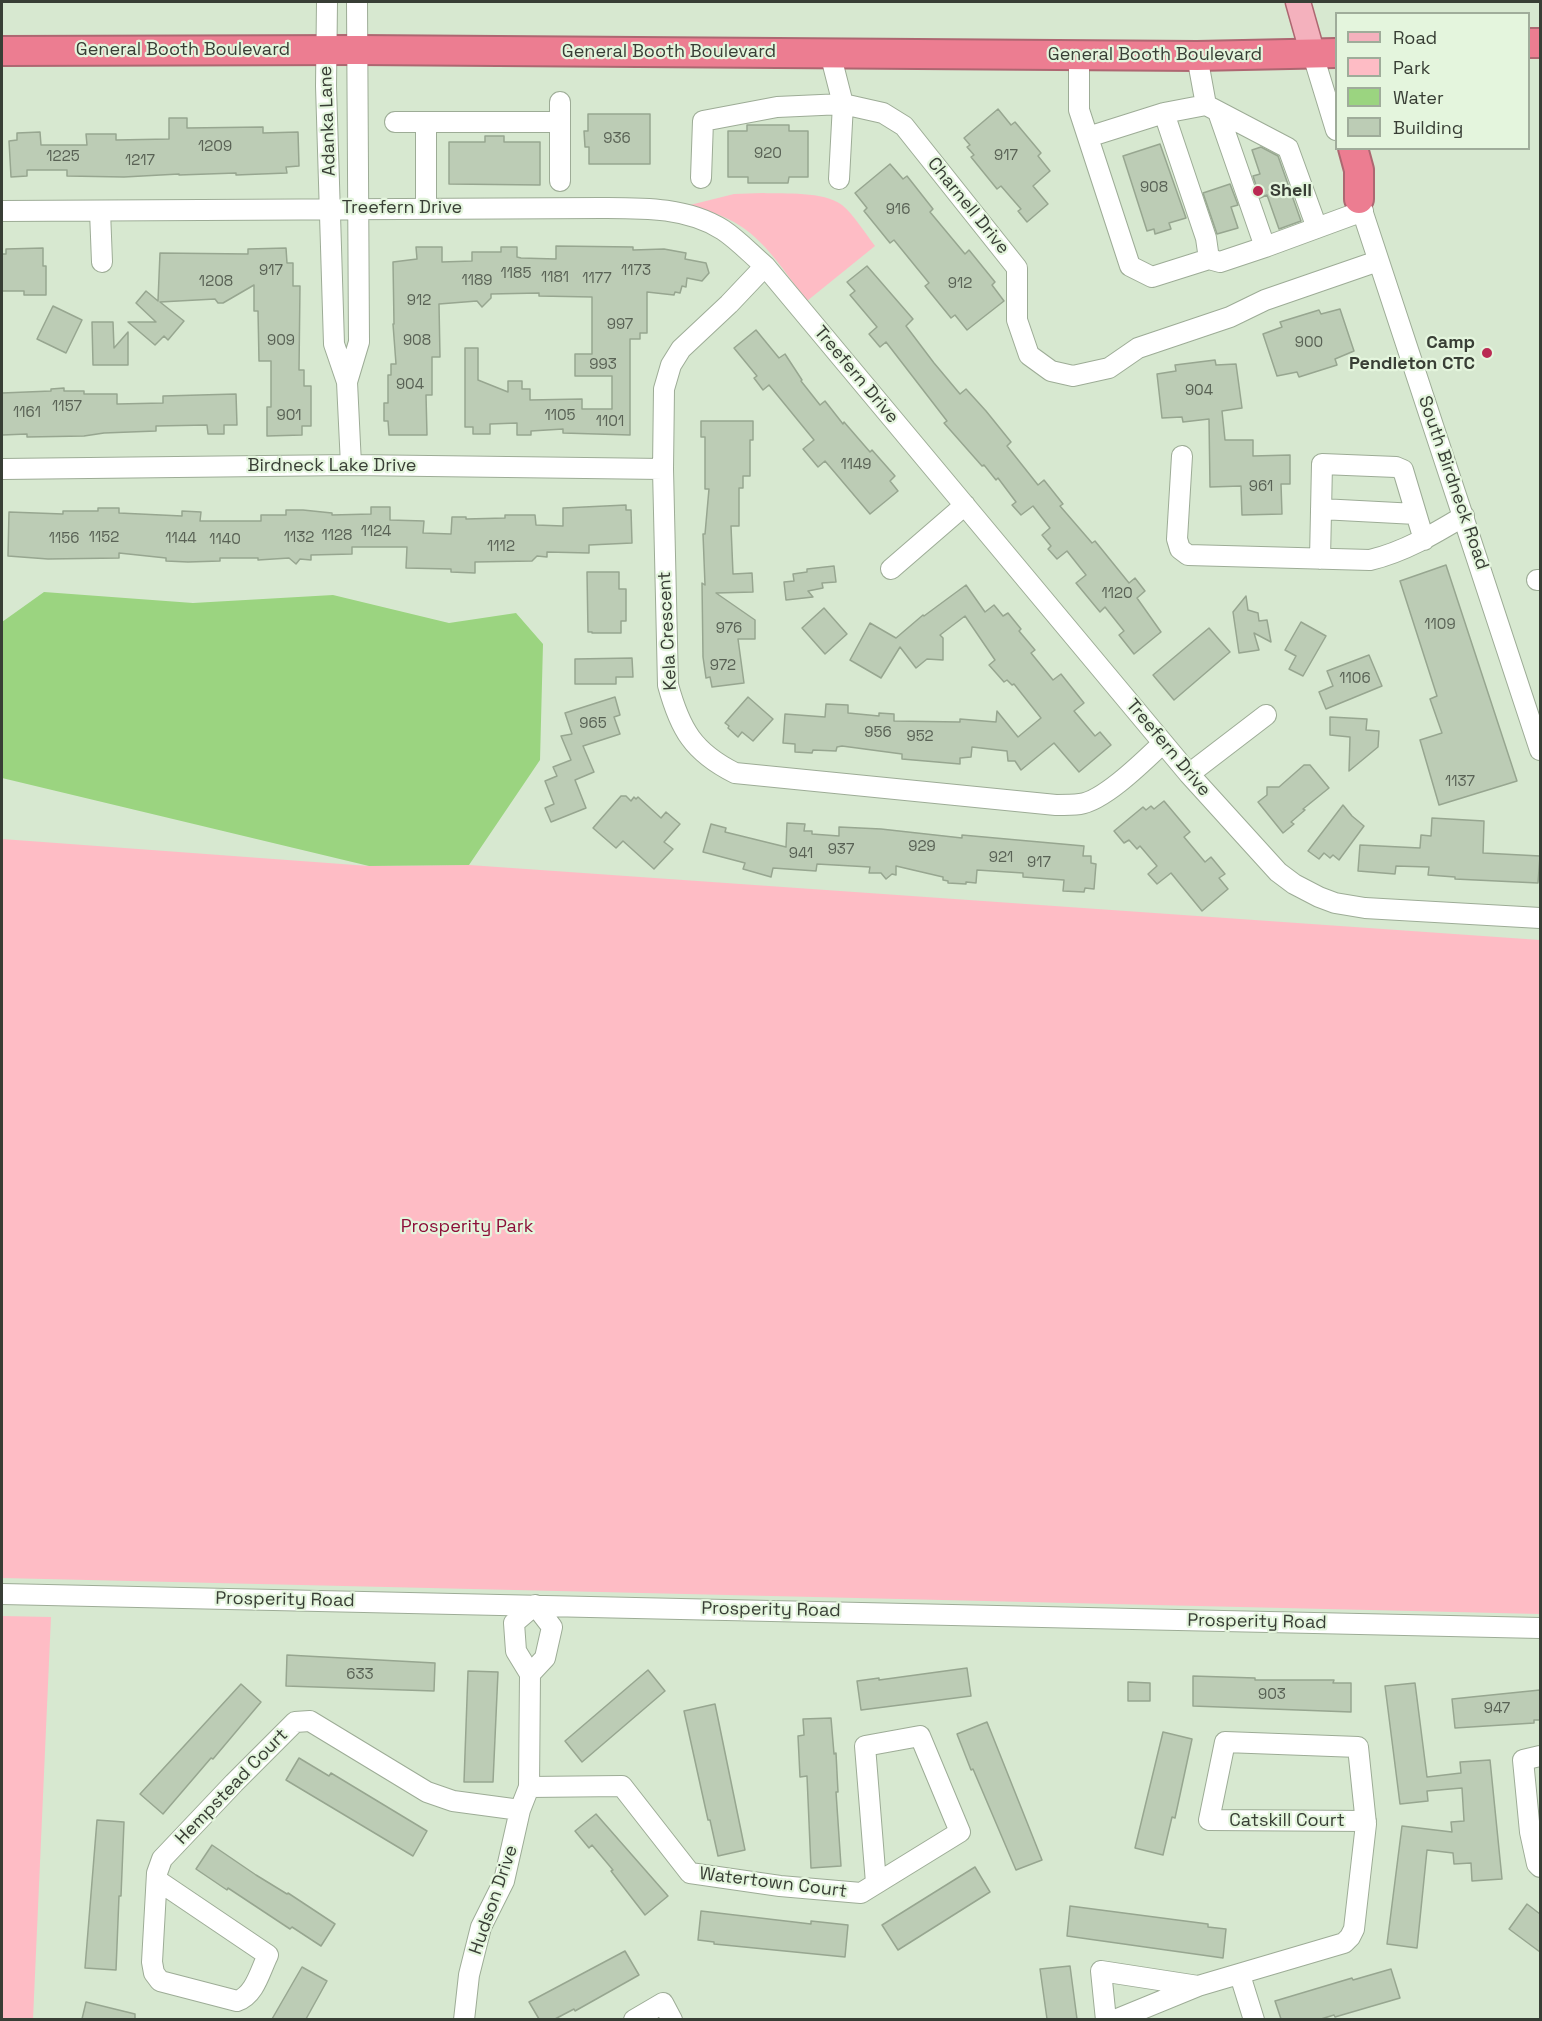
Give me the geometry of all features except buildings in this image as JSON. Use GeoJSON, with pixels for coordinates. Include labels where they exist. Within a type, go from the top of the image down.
{"type":"FeatureCollection","features":[{"type":"Feature","properties":{"kind":"highway","name":"General Booth Boulevard"},"geometry":{"type":"LineString","coordinates":[[2,51],[358,50],[1197,56],[1325,54]]}},
{"type":"Feature","properties":{"kind":"highway"},"geometry":{"type":"LineString","coordinates":[[1354,150],[1359,170],[1361,206]]}},
{"type":"Feature","properties":{"kind":"main road"},"geometry":{"type":"LineString","coordinates":[[1298,2],[1325,54]]}},
{"type":"Feature","properties":{"kind":"street","name":"Adanka Lane"},"geometry":{"type":"LineString","coordinates":[[327,2],[326,50],[334,344],[347,382],[351,465]]}},
{"type":"Feature","properties":{"kind":"street","name":"Adanka Lane"},"geometry":{"type":"LineString","coordinates":[[347,382],[358,342],[357,2]]}},
{"type":"Feature","properties":{"kind":"street"},"geometry":{"type":"LineString","coordinates":[[830,53],[843,104],[839,179]]}},
{"type":"Feature","properties":{"kind":"street"},"geometry":{"type":"LineString","coordinates":[[1325,54],[1335,123]]}},
{"type":"Feature","properties":{"kind":"street"},"geometry":{"type":"LineString","coordinates":[[1079,55],[1078,110],[1130,266],[1152,277],[1209,259],[1220,262],[1317,228],[1361,206]]}},
{"type":"Feature","properties":{"kind":"street"},"geometry":{"type":"LineString","coordinates":[[1197,56],[1212,109],[1265,247]]}},
{"type":"Feature","properties":{"kind":"street"},"geometry":{"type":"LineString","coordinates":[[560,102],[560,180]]}},
{"type":"Feature","properties":{"kind":"street","name":"Charnell Drive"},"geometry":{"type":"LineString","coordinates":[[701,178],[704,121],[777,107],[843,104],[883,113],[904,126],[1017,268],[1017,320],[1029,355],[1051,370],[1073,376],[1108,368],[1138,348],[1230,317],[1265,300],[1378,261]]}},
{"type":"Feature","properties":{"kind":"street"},"geometry":{"type":"LineString","coordinates":[[1088,137],[1164,113],[1212,109],[1288,148],[1317,228]]}},
{"type":"Feature","properties":{"kind":"street"},"geometry":{"type":"LineString","coordinates":[[1164,113],[1206,238],[1209,259]]}},
{"type":"Feature","properties":{"kind":"street"},"geometry":{"type":"LineString","coordinates":[[395,122],[560,122]]}},
{"type":"Feature","properties":{"kind":"street"},"geometry":{"type":"LineString","coordinates":[[426,122],[426,208]]}},
{"type":"Feature","properties":{"kind":"street","name":"South Birdneck Road"},"geometry":{"type":"LineString","coordinates":[[1343,150],[1540,750]]}},
{"type":"Feature","properties":{"kind":"street","name":"Treefern Drive"},"geometry":{"type":"LineString","coordinates":[[2,212],[601,208],[648,209],[698,218],[722,230],[765,266],[1163,743],[1278,872],[1294,884],[1335,903],[1365,908],[1540,918]]}},
{"type":"Feature","properties":{"kind":"street"},"geometry":{"type":"LineString","coordinates":[[100,211],[102,262]]}},
{"type":"Feature","properties":{"kind":"street","name":"Kela Crescent"},"geometry":{"type":"LineString","coordinates":[[765,266],[729,304],[681,348],[670,366],[664,388],[663,469],[668,685],[677,716],[696,745],[716,764],[735,773],[1044,804],[1081,804],[1098,798],[1163,743]]}},
{"type":"Feature","properties":{"kind":"street"},"geometry":{"type":"LineString","coordinates":[[1182,456],[1178,539],[1179,549],[1188,555],[1370,560],[1386,556],[1424,540],[1464,516]]}},
{"type":"Feature","properties":{"kind":"street"},"geometry":{"type":"LineString","coordinates":[[1320,559],[1322,464],[1396,467],[1402,470],[1424,540]]}},
{"type":"Feature","properties":{"kind":"street","name":"Birdneck Lake Drive"},"geometry":{"type":"LineString","coordinates":[[2,469],[351,465],[663,469]]}},
{"type":"Feature","properties":{"kind":"street"},"geometry":{"type":"LineString","coordinates":[[891,568],[965,505]]}},
{"type":"Feature","properties":{"kind":"street"},"geometry":{"type":"LineString","coordinates":[[1321,508],[1416,514]]}},
{"type":"Feature","properties":{"kind":"street"},"geometry":{"type":"LineString","coordinates":[[1190,774],[1266,715]]}},
{"type":"Feature","properties":{"kind":"street","name":"Prosperity Road"},"geometry":{"type":"LineString","coordinates":[[2,1594],[1540,1629]]}},
{"type":"Feature","properties":{"kind":"street"},"geometry":{"type":"LineString","coordinates":[[530,1674],[545,1658],[552,1627],[535,1605]]}},
{"type":"Feature","properties":{"kind":"street","name":"Hudson Drive"},"geometry":{"type":"LineString","coordinates":[[464,2019],[469,1975],[476,1946],[482,1927],[504,1881],[520,1810],[529,1787],[530,1674],[516,1652],[514,1623],[535,1605]]}},
{"type":"Feature","properties":{"kind":"street","name":"Hempstead Court"},"geometry":{"type":"LineString","coordinates":[[157,1880],[268,1954],[250,1992],[246,1998],[237,2001],[160,1981],[154,1973],[152,1962],[157,1880],[162,1859],[295,1722],[310,1721],[427,1792],[453,1801],[520,1810]]}},
{"type":"Feature","properties":{"kind":"street","name":"Watertown Court"},"geometry":{"type":"LineString","coordinates":[[529,1787],[622,1786],[690,1873],[780,1886],[861,1893],[876,1884],[960,1832],[920,1736],[865,1746],[876,1884]]}},
{"type":"Feature","properties":{"kind":"street","name":"Catskill Court"},"geometry":{"type":"LineString","coordinates":[[1115,2019],[1198,1986],[1344,1943],[1354,1929],[1366,1821],[1358,1747],[1225,1742],[1209,1820],[1366,1821]]}},
{"type":"Feature","properties":{"kind":"street"},"geometry":{"type":"LineString","coordinates":[[1539,1862],[1530,1832],[1523,1760],[1540,1756]]}},
{"type":"Feature","properties":{"kind":"street","name":"Catskill Court"},"geometry":{"type":"LineString","coordinates":[[1106,2019],[1101,1971],[1198,1986]]}},
{"type":"Feature","properties":{"kind":"street"},"geometry":{"type":"LineString","coordinates":[[1240,1975],[1254,2019]]}},
{"type":"Feature","properties":{"kind":"street"},"geometry":{"type":"LineString","coordinates":[[634,2019],[663,2003],[672,2019]]}},
{"type":"Feature","properties":{"kind":"green space"},"geometry":{"type":"Polygon","coordinates":[[[734,194],[814,195],[834,201],[851,214],[875,246],[807,301],[756,238],[734,222],[690,205],[734,194]]]}},
{"type":"Feature","properties":{"kind":"green space","name":"Prosperity Park"},"geometry":{"type":"Polygon","coordinates":[[[2,839],[369,866],[469,865],[1540,940],[1540,1614],[2,1578],[2,839]]]}},
{"type":"Feature","properties":{"kind":"green space"},"geometry":{"type":"Polygon","coordinates":[[[2,1616],[51,1617],[33,2019],[2,2019],[2,1616]]]}},
{"type":"Feature","properties":{"kind":"water"},"geometry":{"type":"Polygon","coordinates":[[[44,592],[193,603],[333,595],[449,623],[516,613],[543,644],[540,760],[469,865],[369,866],[2,778],[2,622],[44,592]]]}},
{"type":"Feature","properties":{"kind":"place","name":"Shell"},"geometry":{"type":"Point","coordinates":[1258,191]}},
{"type":"Feature","properties":{"kind":"place","name":"Camp Pendleton CTC"},"geometry":{"type":"Point","coordinates":[1487,353]}}]}
